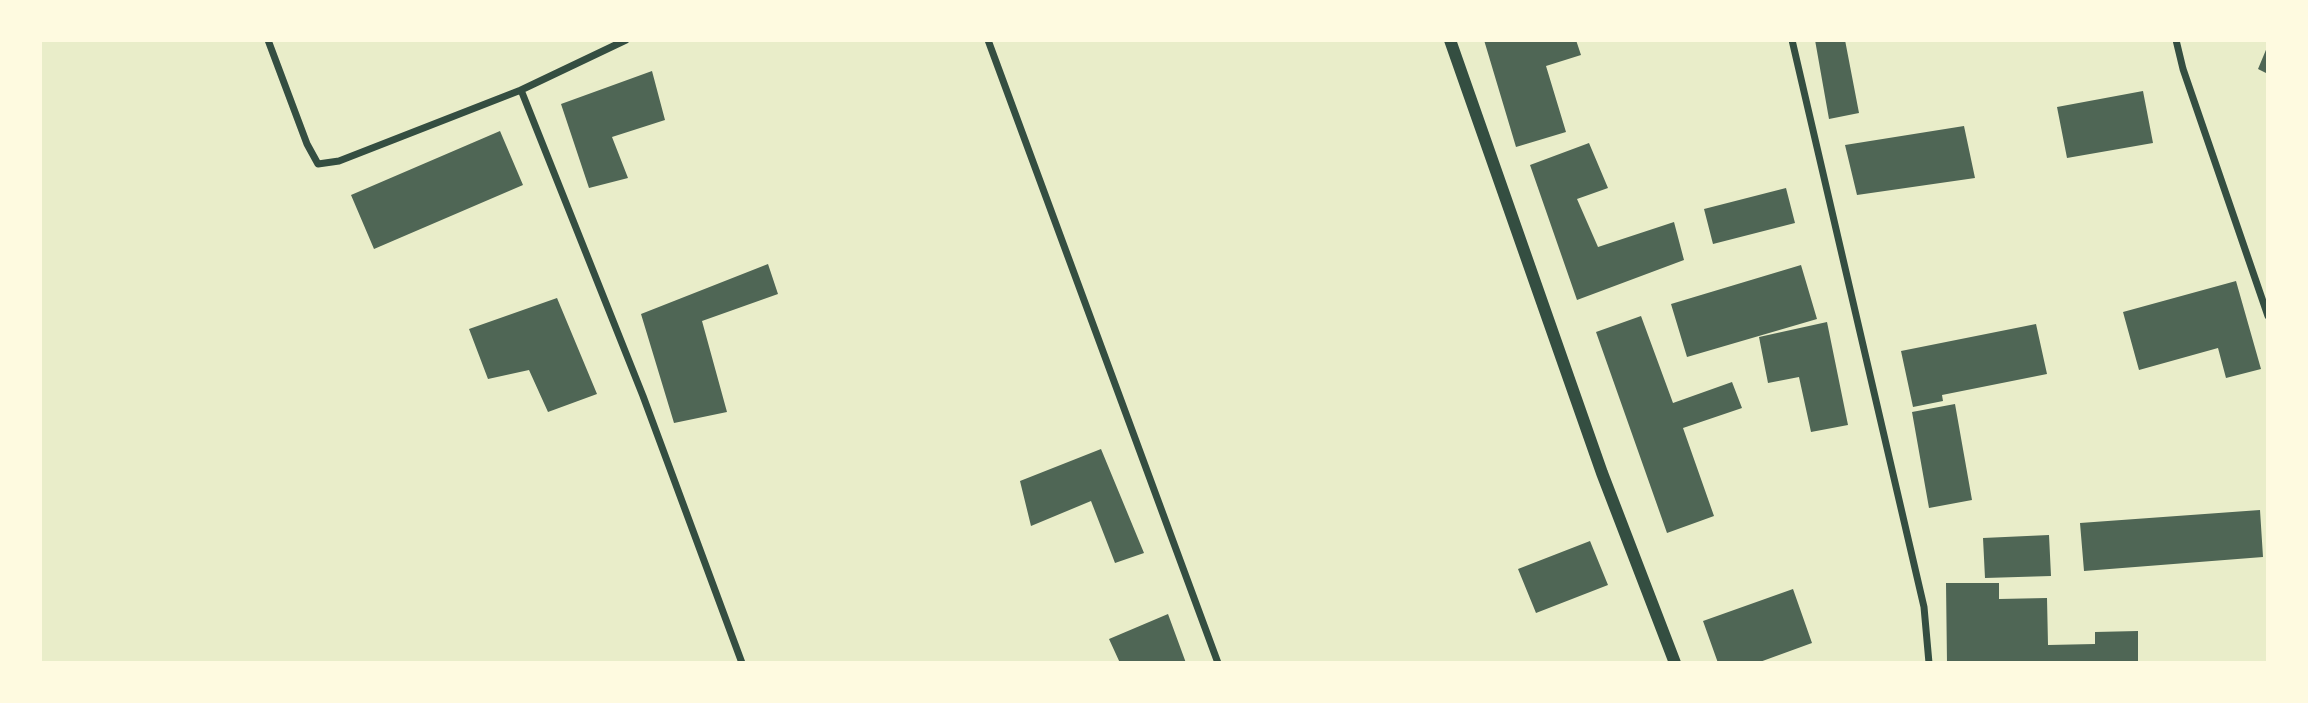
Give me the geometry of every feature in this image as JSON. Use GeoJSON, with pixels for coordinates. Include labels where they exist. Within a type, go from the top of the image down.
{"type":"FeatureCollection","features":[{"type":"Feature","properties":{"kind":"street"},"geometry":{"type":"LineString","coordinates":[[268,40],[307,144],[318,164],[340,161],[520,90],[626,40]]}},
{"type":"Feature","properties":{"kind":"street"},"geometry":{"type":"LineString","coordinates":[[988,40],[1218,663]]}},
{"type":"Feature","properties":{"kind":"street"},"geometry":{"type":"LineString","coordinates":[[1450,40],[1601,473],[1675,663]]}},
{"type":"Feature","properties":{"kind":"street"},"geometry":{"type":"LineString","coordinates":[[1792,40],[1924,607],[1929,663]]}},
{"type":"Feature","properties":{"kind":"street"},"geometry":{"type":"LineString","coordinates":[[2176,40],[2183,69],[2268,316]]}},
{"type":"Feature","properties":{"kind":"street"},"geometry":{"type":"LineString","coordinates":[[520,90],[643,396],[742,663]]}},
{"type":"Feature","properties":{"kind":"building"},"geometry":{"type":"Polygon","coordinates":[[[1484,40],[1576,40],[1581,55],[1546,66],[1566,132],[1516,147],[1484,40]]]}},
{"type":"Feature","properties":{"kind":"building"},"geometry":{"type":"Polygon","coordinates":[[[1815,40],[1845,40],[1859,113],[1829,119],[1815,40]]]}},
{"type":"Feature","properties":{"kind":"building"},"geometry":{"type":"Polygon","coordinates":[[[2268,45],[2268,74],[2258,69],[2268,45]]]}},
{"type":"Feature","properties":{"kind":"building"},"geometry":{"type":"Polygon","coordinates":[[[652,71],[665,120],[612,137],[628,178],[589,188],[561,104],[652,71]]]}},
{"type":"Feature","properties":{"kind":"building"},"geometry":{"type":"Polygon","coordinates":[[[2143,91],[2153,143],[2067,158],[2057,107],[2143,91]]]}},
{"type":"Feature","properties":{"kind":"building"},"geometry":{"type":"Polygon","coordinates":[[[1964,126],[1975,178],[1857,195],[1845,145],[1964,126]]]}},
{"type":"Feature","properties":{"kind":"building"},"geometry":{"type":"Polygon","coordinates":[[[500,131],[523,185],[374,249],[351,195],[500,131]]]}},
{"type":"Feature","properties":{"kind":"building"},"geometry":{"type":"Polygon","coordinates":[[[1589,143],[1608,188],[1577,199],[1598,247],[1674,222],[1684,260],[1577,300],[1530,165],[1589,143]]]}},
{"type":"Feature","properties":{"kind":"building"},"geometry":{"type":"Polygon","coordinates":[[[1786,188],[1795,223],[1713,244],[1704,209],[1786,188]]]}},
{"type":"Feature","properties":{"kind":"building"},"geometry":{"type":"Polygon","coordinates":[[[768,264],[778,294],[702,321],[727,412],[674,423],[641,314],[768,264]]]}},
{"type":"Feature","properties":{"kind":"building"},"geometry":{"type":"Polygon","coordinates":[[[1801,265],[1817,319],[1687,357],[1671,304],[1801,265]]]}},
{"type":"Feature","properties":{"kind":"building"},"geometry":{"type":"Polygon","coordinates":[[[2236,281],[2261,369],[2226,378],[2218,348],[2139,370],[2123,312],[2236,281]]]}},
{"type":"Feature","properties":{"kind":"building"},"geometry":{"type":"Polygon","coordinates":[[[557,298],[597,394],[548,412],[529,370],[488,379],[469,329],[557,298]]]}},
{"type":"Feature","properties":{"kind":"building"},"geometry":{"type":"Polygon","coordinates":[[[1641,316],[1673,403],[1732,382],[1742,408],[1683,428],[1714,516],[1667,533],[1596,332],[1641,316]]]}},
{"type":"Feature","properties":{"kind":"building"},"geometry":{"type":"Polygon","coordinates":[[[1827,322],[1848,425],[1811,432],[1799,377],[1768,383],[1759,337],[1827,322]]]}},
{"type":"Feature","properties":{"kind":"building"},"geometry":{"type":"Polygon","coordinates":[[[2036,324],[2047,374],[1942,395],[1943,401],[1913,407],[1901,351],[2036,324]]]}},
{"type":"Feature","properties":{"kind":"building"},"geometry":{"type":"Polygon","coordinates":[[[1955,404],[1972,500],[1929,508],[1912,412],[1955,404]]]}},
{"type":"Feature","properties":{"kind":"building"},"geometry":{"type":"Polygon","coordinates":[[[1101,449],[1144,553],[1115,563],[1091,501],[1031,526],[1020,481],[1101,449]]]}},
{"type":"Feature","properties":{"kind":"building"},"geometry":{"type":"Polygon","coordinates":[[[2260,510],[2263,557],[2084,571],[2080,523],[2260,510]]]}},
{"type":"Feature","properties":{"kind":"building"},"geometry":{"type":"Polygon","coordinates":[[[2049,535],[2051,576],[1985,578],[1983,538],[2049,535]]]}},
{"type":"Feature","properties":{"kind":"building"},"geometry":{"type":"Polygon","coordinates":[[[1590,541],[1608,585],[1536,613],[1518,569],[1590,541]]]}},
{"type":"Feature","properties":{"kind":"building"},"geometry":{"type":"Polygon","coordinates":[[[1946,583],[1999,583],[1999,599],[2047,598],[2048,645],[2095,644],[2095,632],[2138,631],[2138,663],[1947,663],[1946,583]]]}},
{"type":"Feature","properties":{"kind":"building"},"geometry":{"type":"Polygon","coordinates":[[[1793,589],[1812,643],[1757,663],[1718,663],[1703,621],[1793,589]]]}},
{"type":"Feature","properties":{"kind":"building"},"geometry":{"type":"Polygon","coordinates":[[[1168,614],[1186,663],[1120,663],[1109,639],[1168,614]]]}}]}
